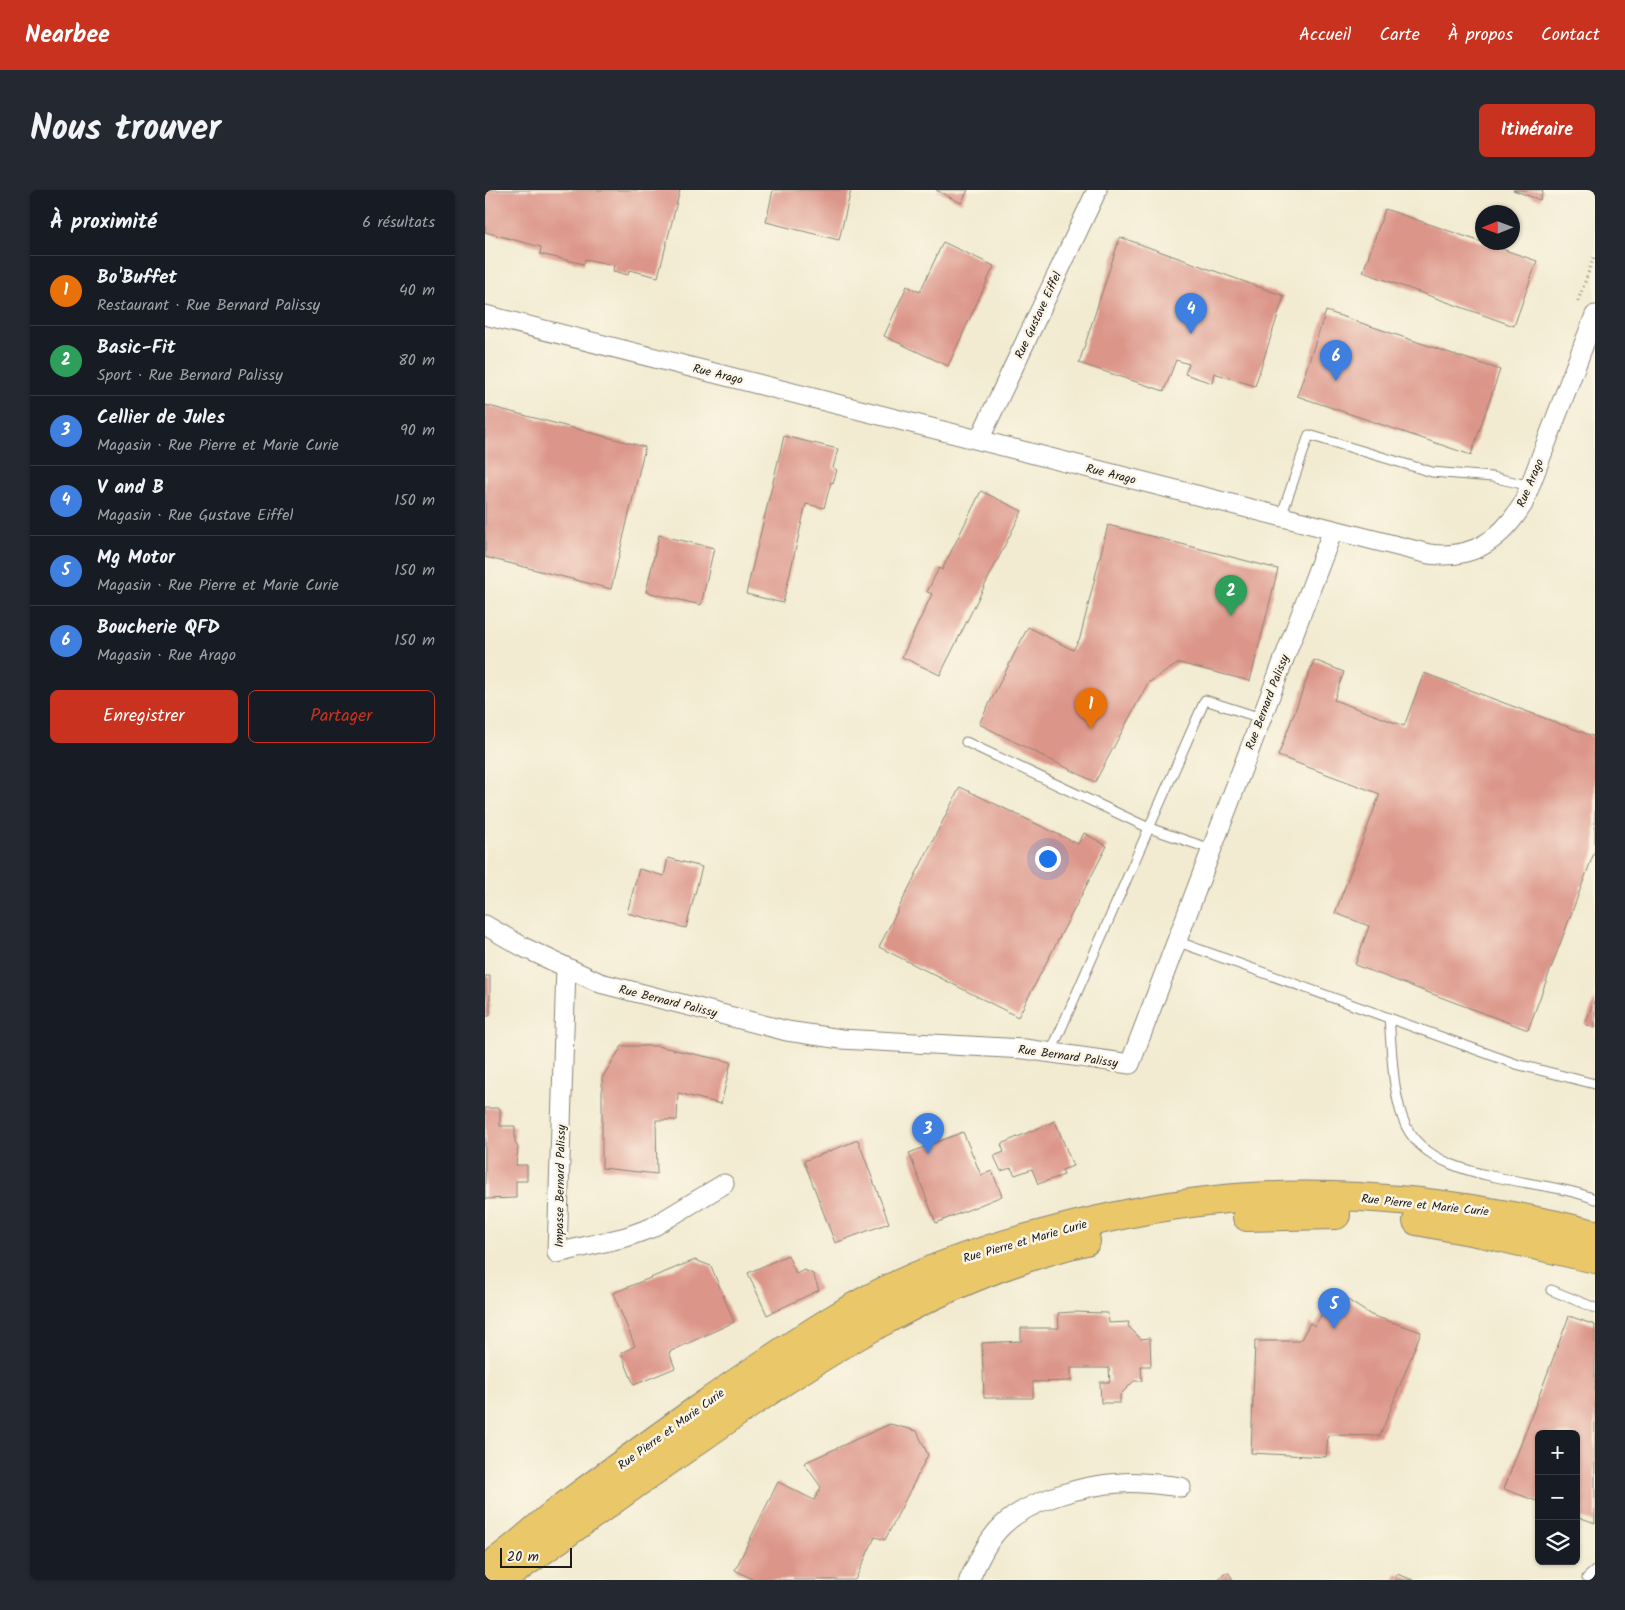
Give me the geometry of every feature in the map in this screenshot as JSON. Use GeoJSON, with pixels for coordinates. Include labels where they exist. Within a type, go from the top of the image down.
{"type":"FeatureCollection","features":[{"type":"Feature","properties":{"kind":"main road","name":"Rue Pierre et Marie Curie"},"geometry":{"type":"LineString","coordinates":[[485,1570],[539,1525],[682,1421],[815,1330],[859,1304],[904,1283],[996,1247],[1074,1226],[1151,1209],[1211,1201],[1296,1196],[1363,1198],[1443,1206],[1520,1218],[1595,1234]]}},
{"type":"Feature","properties":{"kind":"main road","name":"Rue Pierre et Marie Curie"},"geometry":{"type":"LineString","coordinates":[[501,1580],[773,1387],[848,1339],[951,1288],[1057,1249],[1132,1231],[1192,1222],[1311,1215],[1423,1222],[1481,1232],[1595,1260]]}},
{"type":"Feature","properties":{"kind":"street","name":"Rue Gustave Eiffel"},"geometry":{"type":"LineString","coordinates":[[979,440],[1097,190]]}},
{"type":"Feature","properties":{"kind":"street","name":"Rue Arago"},"geometry":{"type":"LineString","coordinates":[[485,315],[1281,517],[1443,556],[1471,552],[1488,544],[1501,534],[1523,504],[1595,315]]}},
{"type":"Feature","properties":{"kind":"street","name":"Rue Bernard Palissy"},"geometry":{"type":"LineString","coordinates":[[485,926],[566,968],[600,983],[787,1032],[841,1039],[1051,1052],[1129,1064],[1333,530]]}},
{"type":"Feature","properties":{"kind":"street","name":"Impasse Bernard Palissy"},"geometry":{"type":"LineString","coordinates":[[566,968],[557,1253],[639,1233],[724,1184]]}},
{"type":"Feature","properties":{"kind":"street"},"geometry":{"type":"LineString","coordinates":[[969,1580],[992,1537],[1012,1517],[1036,1504],[1076,1491],[1120,1483],[1181,1487]]}},
{"type":"Feature","properties":{"kind":"lane"},"geometry":{"type":"LineString","coordinates":[[1281,517],[1309,435],[1432,472],[1492,478],[1531,486]]}},
{"type":"Feature","properties":{"kind":"lane"},"geometry":{"type":"LineString","coordinates":[[1051,1052],[1205,700],[1261,718]]}},
{"type":"Feature","properties":{"kind":"lane"},"geometry":{"type":"LineString","coordinates":[[966,742],[1149,828],[1211,849]]}},
{"type":"Feature","properties":{"kind":"lane"},"geometry":{"type":"LineString","coordinates":[[1176,941],[1516,1064],[1595,1084]]}},
{"type":"Feature","properties":{"kind":"lane"},"geometry":{"type":"LineString","coordinates":[[1389,1018],[1399,1103],[1409,1133],[1423,1150],[1454,1165],[1595,1199]]}},
{"type":"Feature","properties":{"kind":"lane"},"geometry":{"type":"LineString","coordinates":[[1551,1290],[1595,1308]]}},
{"type":"Feature","properties":{"kind":"lane"},"geometry":{"type":"LineString","coordinates":[[1587,1578],[1595,1571]]}},
{"type":"Feature","properties":{"kind":"path"},"geometry":{"type":"LineString","coordinates":[[1574,310],[1595,254]]}},
{"type":"Feature","properties":{"kind":"building"},"geometry":{"type":"Polygon","coordinates":[[[485,190],[680,190],[658,277],[629,270],[628,275],[613,271],[614,265],[585,259],[584,264],[540,254],[541,247],[485,232],[485,190]]]}},
{"type":"Feature","properties":{"kind":"building"},"geometry":{"type":"Polygon","coordinates":[[[773,190],[851,190],[839,240],[766,222],[773,190]]]}},
{"type":"Feature","properties":{"kind":"building"},"geometry":{"type":"Polygon","coordinates":[[[936,190],[968,190],[961,203],[936,190]]]}},
{"type":"Feature","properties":{"kind":"building"},"geometry":{"type":"Polygon","coordinates":[[[1513,190],[1543,190],[1540,200],[1513,190]]]}},
{"type":"Feature","properties":{"kind":"building"},"geometry":{"type":"Polygon","coordinates":[[[1385,209],[1475,240],[1475,250],[1505,250],[1537,261],[1514,326],[1363,272],[1385,209]]]}},
{"type":"Feature","properties":{"kind":"building"},"geometry":{"type":"Polygon","coordinates":[[[1120,237],[1284,296],[1255,386],[1214,373],[1212,383],[1185,374],[1189,364],[1176,360],[1164,391],[1079,363],[1120,237]]]}},
{"type":"Feature","properties":{"kind":"building"},"geometry":{"type":"Polygon","coordinates":[[[943,242],[994,266],[948,366],[884,336],[907,286],[920,292],[943,242]]]}},
{"type":"Feature","properties":{"kind":"building"},"geometry":{"type":"Polygon","coordinates":[[[1326,311],[1500,370],[1471,455],[1297,396],[1326,311]]]}},
{"type":"Feature","properties":{"kind":"building"},"geometry":{"type":"Polygon","coordinates":[[[485,405],[645,447],[611,589],[485,557],[485,405]]]}},
{"type":"Feature","properties":{"kind":"building"},"geometry":{"type":"Polygon","coordinates":[[[784,436],[838,449],[833,468],[837,470],[833,483],[831,482],[824,508],[806,504],[783,603],[746,594],[784,436]]]}},
{"type":"Feature","properties":{"kind":"building"},"geometry":{"type":"Polygon","coordinates":[[[981,491],[1022,511],[940,675],[902,657],[932,594],[927,592],[939,568],[942,570],[981,491]]]}},
{"type":"Feature","properties":{"kind":"building"},"geometry":{"type":"Polygon","coordinates":[[[1108,525],[1278,569],[1250,681],[1179,663],[1148,683],[1095,782],[979,724],[1028,627],[1073,650],[1080,638],[1108,525]]]}},
{"type":"Feature","properties":{"kind":"building"},"geometry":{"type":"Polygon","coordinates":[[[659,535],[714,548],[701,605],[646,592],[659,535]]]}},
{"type":"Feature","properties":{"kind":"building"},"geometry":{"type":"Polygon","coordinates":[[[1314,660],[1344,672],[1334,700],[1404,726],[1424,673],[1595,737],[1595,850],[1528,1030],[1355,965],[1369,926],[1335,913],[1380,794],[1278,756],[1314,660]]]}},
{"type":"Feature","properties":{"kind":"building"},"geometry":{"type":"Polygon","coordinates":[[[960,787],[1078,844],[1084,833],[1107,846],[1018,1017],[879,947],[960,787]]]}},
{"type":"Feature","properties":{"kind":"building"},"geometry":{"type":"Polygon","coordinates":[[[668,858],[702,867],[686,928],[627,913],[639,869],[664,876],[668,858]]]}},
{"type":"Feature","properties":{"kind":"building"},"geometry":{"type":"Polygon","coordinates":[[[485,976],[490,976],[490,1016],[485,1016],[485,976]]]}},
{"type":"Feature","properties":{"kind":"building"},"geometry":{"type":"Polygon","coordinates":[[[1595,999],[1595,1028],[1585,1024],[1595,999]]]}},
{"type":"Feature","properties":{"kind":"building"},"geometry":{"type":"Polygon","coordinates":[[[622,1046],[657,1046],[731,1062],[721,1104],[678,1093],[677,1120],[656,1120],[657,1174],[602,1168],[602,1078],[622,1046]]]}},
{"type":"Feature","properties":{"kind":"building"},"geometry":{"type":"Polygon","coordinates":[[[485,1108],[500,1108],[500,1126],[515,1126],[515,1141],[518,1148],[516,1165],[527,1165],[527,1181],[516,1181],[516,1198],[485,1199],[485,1108]]]}},
{"type":"Feature","properties":{"kind":"building"},"geometry":{"type":"Polygon","coordinates":[[[1055,1121],[1073,1166],[1062,1170],[1064,1175],[1038,1184],[1032,1169],[1015,1175],[1011,1168],[1001,1171],[994,1156],[1004,1152],[1001,1144],[1055,1121]]]}},
{"type":"Feature","properties":{"kind":"building"},"geometry":{"type":"Polygon","coordinates":[[[963,1132],[981,1175],[992,1171],[1002,1196],[936,1223],[909,1153],[963,1132]]]}},
{"type":"Feature","properties":{"kind":"building"},"geometry":{"type":"Polygon","coordinates":[[[858,1140],[889,1223],[835,1243],[804,1161],[858,1140]]]}},
{"type":"Feature","properties":{"kind":"building"},"geometry":{"type":"Polygon","coordinates":[[[788,1255],[796,1274],[804,1270],[813,1274],[819,1290],[767,1315],[748,1273],[788,1255]]]}},
{"type":"Feature","properties":{"kind":"building"},"geometry":{"type":"Polygon","coordinates":[[[695,1260],[711,1266],[734,1322],[669,1352],[675,1368],[634,1385],[621,1353],[635,1346],[613,1293],[695,1260]]]}},
{"type":"Feature","properties":{"kind":"building"},"geometry":{"type":"Polygon","coordinates":[[[1340,1295],[1371,1315],[1421,1332],[1380,1436],[1328,1435],[1326,1457],[1251,1453],[1255,1341],[1300,1341],[1310,1323],[1315,1326],[1324,1310],[1330,1312],[1340,1295]]]}},
{"type":"Feature","properties":{"kind":"building"},"geometry":{"type":"Polygon","coordinates":[[[1058,1313],[1108,1313],[1109,1323],[1129,1322],[1128,1326],[1141,1339],[1150,1338],[1151,1366],[1141,1366],[1142,1381],[1134,1381],[1120,1395],[1120,1403],[1101,1403],[1100,1382],[1110,1382],[1109,1368],[1071,1368],[1071,1381],[1033,1382],[1033,1398],[984,1398],[982,1343],[1021,1341],[1021,1328],[1059,1328],[1058,1313]]]}},
{"type":"Feature","properties":{"kind":"building"},"geometry":{"type":"Polygon","coordinates":[[[1569,1316],[1595,1325],[1595,1523],[1580,1517],[1580,1430],[1535,1430],[1535,1501],[1504,1489],[1569,1316]]]}},
{"type":"Feature","properties":{"kind":"building"},"geometry":{"type":"Polygon","coordinates":[[[890,1424],[917,1431],[928,1455],[885,1540],[875,1537],[855,1580],[754,1580],[735,1570],[778,1482],[814,1500],[821,1487],[804,1463],[890,1424]]]}},
{"type":"Feature","properties":{"kind":"building"},"geometry":{"type":"Polygon","coordinates":[[[1224,1573],[1229,1573],[1233,1580],[1218,1580],[1224,1573]]]}},
{"type":"Feature","properties":{"kind":"building"},"geometry":{"type":"Polygon","coordinates":[[[1397,1574],[1413,1580],[1395,1580],[1397,1574]]]}},
{"type":"Feature","properties":{"kind":"place","name":"V and B"},"geometry":{"type":"Point","coordinates":[1191,334]}},
{"type":"Feature","properties":{"kind":"place","name":"Boucherie QFD"},"geometry":{"type":"Point","coordinates":[1336,381]}},
{"type":"Feature","properties":{"kind":"place","name":"Basic-Fit"},"geometry":{"type":"Point","coordinates":[1231,616]}},
{"type":"Feature","properties":{"kind":"place","name":"Bo'Buffet"},"geometry":{"type":"Point","coordinates":[1091,729]}},
{"type":"Feature","properties":{"kind":"place","name":"Cellier de Jules"},"geometry":{"type":"Point","coordinates":[928,1154]}},
{"type":"Feature","properties":{"kind":"place","name":"Mg Motor"},"geometry":{"type":"Point","coordinates":[1334,1329]}}]}
